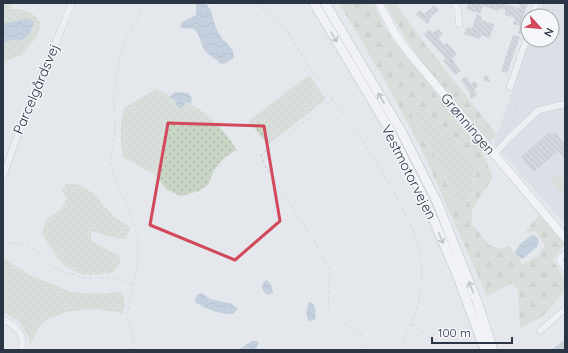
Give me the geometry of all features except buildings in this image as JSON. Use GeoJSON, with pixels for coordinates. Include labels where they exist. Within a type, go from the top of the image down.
{"type":"FeatureCollection","features":[{"type":"Feature","properties":{"kind":"highway","name":"Vestmotorvejen"},"geometry":{"type":"LineString","coordinates":[[314,3],[388,127],[425,200],[456,272],[485,350]]}},
{"type":"Feature","properties":{"kind":"highway","name":"Vestmotorvejen"},"geometry":{"type":"LineString","coordinates":[[325,3],[400,131],[437,202],[478,304],[494,350]]}},
{"type":"Feature","properties":{"kind":"highway"},"geometry":{"type":"LineString","coordinates":[[478,304],[485,309],[498,350]]}},
{"type":"Feature","properties":{"kind":"main road","name":"Grønningen"},"geometry":{"type":"LineString","coordinates":[[379,3],[394,32],[409,53],[492,156],[565,238]]}},
{"type":"Feature","properties":{"kind":"street","name":"Parcelgårdsvej"},"geometry":{"type":"LineString","coordinates":[[3,177],[19,131],[72,3]]}},
{"type":"Feature","properties":{"kind":"street"},"geometry":{"type":"LineString","coordinates":[[455,3],[458,10],[459,24]]}},
{"type":"Feature","properties":{"kind":"street"},"geometry":{"type":"LineString","coordinates":[[510,87],[524,48]]}},
{"type":"Feature","properties":{"kind":"street"},"geometry":{"type":"LineString","coordinates":[[492,156],[539,110],[565,104]]}},
{"type":"Feature","properties":{"kind":"street"},"geometry":{"type":"LineString","coordinates":[[565,254],[560,258],[560,261],[565,268]]}},
{"type":"Feature","properties":{"kind":"street"},"geometry":{"type":"LineString","coordinates":[[540,331],[565,309]]}},
{"type":"Feature","properties":{"kind":"street"},"geometry":{"type":"LineString","coordinates":[[3,319],[22,335],[23,341],[21,350]]}},
{"type":"Feature","properties":{"kind":"path"},"geometry":{"type":"LineString","coordinates":[[136,350],[127,317],[138,262],[138,240],[130,210],[115,181],[110,162],[115,130],[114,97],[120,56],[124,42],[145,3]]}},
{"type":"Feature","properties":{"kind":"path"},"geometry":{"type":"LineString","coordinates":[[251,3],[271,14],[282,25],[393,189],[412,230],[418,247],[422,271],[418,306],[412,324],[398,350]]}},
{"type":"Feature","properties":{"kind":"path"},"geometry":{"type":"LineString","coordinates":[[345,3],[345,9],[361,16],[366,15],[367,3]]}},
{"type":"Feature","properties":{"kind":"path"},"geometry":{"type":"LineString","coordinates":[[350,3],[356,8],[366,9]]}},
{"type":"Feature","properties":{"kind":"path"},"geometry":{"type":"LineString","coordinates":[[366,9],[382,37],[391,45],[392,51],[400,58],[405,74],[421,86],[423,96],[432,98],[437,114],[449,123],[472,148],[476,155],[478,164],[474,172],[468,174],[457,172],[454,168]]}},
{"type":"Feature","properties":{"kind":"path"},"geometry":{"type":"LineString","coordinates":[[508,139],[507,137],[535,48]]}},
{"type":"Feature","properties":{"kind":"path"},"geometry":{"type":"LineString","coordinates":[[542,48],[537,62],[535,74],[538,81],[541,85],[548,88],[565,91]]}},
{"type":"Feature","properties":{"kind":"path"},"geometry":{"type":"LineString","coordinates":[[333,99],[261,156],[265,166],[312,237],[330,270],[328,310],[339,320],[362,335],[363,346],[361,350]]}},
{"type":"Feature","properties":{"kind":"path"},"geometry":{"type":"LineString","coordinates":[[456,174],[472,170],[473,167],[461,154],[452,139],[447,137],[445,144],[450,150],[456,179],[468,191],[470,190],[483,193],[489,199]]}},
{"type":"Feature","properties":{"kind":"path"},"geometry":{"type":"LineString","coordinates":[[453,160],[447,152],[442,154],[441,158],[449,181],[455,193],[462,200],[465,200],[468,191]]}},
{"type":"Feature","properties":{"kind":"path"},"geometry":{"type":"LineString","coordinates":[[478,164],[492,156]]}},
{"type":"Feature","properties":{"kind":"path"},"geometry":{"type":"LineString","coordinates":[[3,242],[27,246],[41,254],[52,266],[61,272],[85,278],[117,278],[133,285]]}},
{"type":"Feature","properties":{"kind":"path"},"geometry":{"type":"LineString","coordinates":[[412,324],[433,340],[440,350]]}},
{"type":"Feature","properties":{"kind":"highlighted area"},"geometry":{"type":"Polygon","coordinates":[[[168,123],[264,126],[280,221],[235,260],[150,225],[168,123]]]}},
{"type":"Feature","properties":{"kind":"shaded area"},"geometry":{"type":"Polygon","coordinates":[[[543,3],[565,3],[565,224],[494,144],[527,48],[560,48],[560,8],[541,8],[543,3]]]}},
{"type":"Feature","properties":{"kind":"green space"},"geometry":{"type":"Polygon","coordinates":[[[3,3],[14,3],[9,9],[28,12],[35,16],[41,24],[37,37],[21,55],[3,62],[3,3]]]}},
{"type":"Feature","properties":{"kind":"green space"},"geometry":{"type":"Polygon","coordinates":[[[339,3],[373,3],[387,31],[403,53],[480,147],[493,177],[472,210],[472,224],[489,245],[500,249],[510,246],[523,265],[537,256],[545,246],[535,231],[529,233],[526,231],[539,215],[565,244],[553,260],[565,279],[565,291],[542,317],[520,328],[518,290],[512,283],[487,296],[422,150],[384,79],[339,3]],[[415,106],[410,111],[463,211],[473,192],[474,166],[451,134],[424,108],[415,106]]]}},
{"type":"Feature","properties":{"kind":"green space"},"geometry":{"type":"Polygon","coordinates":[[[386,3],[395,3],[422,40],[497,135],[489,143],[420,59],[407,41],[386,3]]]}},
{"type":"Feature","properties":{"kind":"green space"},"geometry":{"type":"Polygon","coordinates":[[[309,75],[326,99],[268,145],[249,121],[309,75]]]}},
{"type":"Feature","properties":{"kind":"green space"},"geometry":{"type":"Polygon","coordinates":[[[156,89],[184,105],[186,102],[194,106],[208,116],[227,136],[237,150],[224,158],[214,170],[208,185],[199,191],[181,196],[167,190],[155,175],[123,157],[121,132],[124,108],[156,89]]]}},
{"type":"Feature","properties":{"kind":"green space"},"geometry":{"type":"Polygon","coordinates":[[[415,106],[424,108],[451,134],[474,166],[473,192],[463,211],[410,111],[415,106]]]}},
{"type":"Feature","properties":{"kind":"green space"},"geometry":{"type":"Polygon","coordinates":[[[558,174],[565,182],[565,190],[561,193],[550,181],[558,174]]]}},
{"type":"Feature","properties":{"kind":"green space"},"geometry":{"type":"Polygon","coordinates":[[[66,184],[78,184],[93,193],[113,216],[131,228],[125,239],[115,238],[91,231],[91,240],[119,255],[121,262],[113,273],[89,275],[75,272],[58,258],[42,233],[46,220],[62,208],[67,198],[62,191],[66,184]]]}},
{"type":"Feature","properties":{"kind":"green space"},"geometry":{"type":"Polygon","coordinates":[[[3,258],[30,275],[71,292],[95,294],[122,292],[125,303],[122,314],[113,311],[92,309],[58,315],[48,319],[41,325],[31,344],[18,321],[3,313],[3,258]]]}},
{"type":"Feature","properties":{"kind":"water"},"geometry":{"type":"Polygon","coordinates":[[[196,3],[206,3],[211,11],[216,28],[222,39],[233,51],[234,58],[226,63],[221,64],[206,51],[194,29],[180,28],[182,22],[196,15],[196,3]]]}},
{"type":"Feature","properties":{"kind":"water"},"geometry":{"type":"Polygon","coordinates":[[[24,19],[34,21],[30,34],[22,40],[10,40],[3,44],[3,24],[24,19]]]}},
{"type":"Feature","properties":{"kind":"water"},"geometry":{"type":"Polygon","coordinates":[[[175,92],[188,93],[192,98],[191,104],[186,102],[181,109],[179,108],[176,101],[171,98],[171,95],[175,92]]]}},
{"type":"Feature","properties":{"kind":"water"},"geometry":{"type":"Polygon","coordinates":[[[532,235],[537,237],[539,241],[537,247],[522,259],[516,255],[515,252],[520,244],[532,235]]]}},
{"type":"Feature","properties":{"kind":"water"},"geometry":{"type":"Polygon","coordinates":[[[266,280],[271,285],[273,293],[268,295],[262,288],[266,280]]]}},
{"type":"Feature","properties":{"kind":"water"},"geometry":{"type":"Polygon","coordinates":[[[202,293],[210,299],[232,304],[238,309],[233,314],[222,313],[209,309],[195,302],[196,295],[202,293]]]}},
{"type":"Feature","properties":{"kind":"water"},"geometry":{"type":"Polygon","coordinates":[[[310,301],[316,310],[316,314],[315,320],[309,321],[306,311],[310,301]]]}},
{"type":"Feature","properties":{"kind":"water"},"geometry":{"type":"Polygon","coordinates":[[[252,341],[258,341],[258,346],[254,350],[238,350],[252,341]]]}}]}
